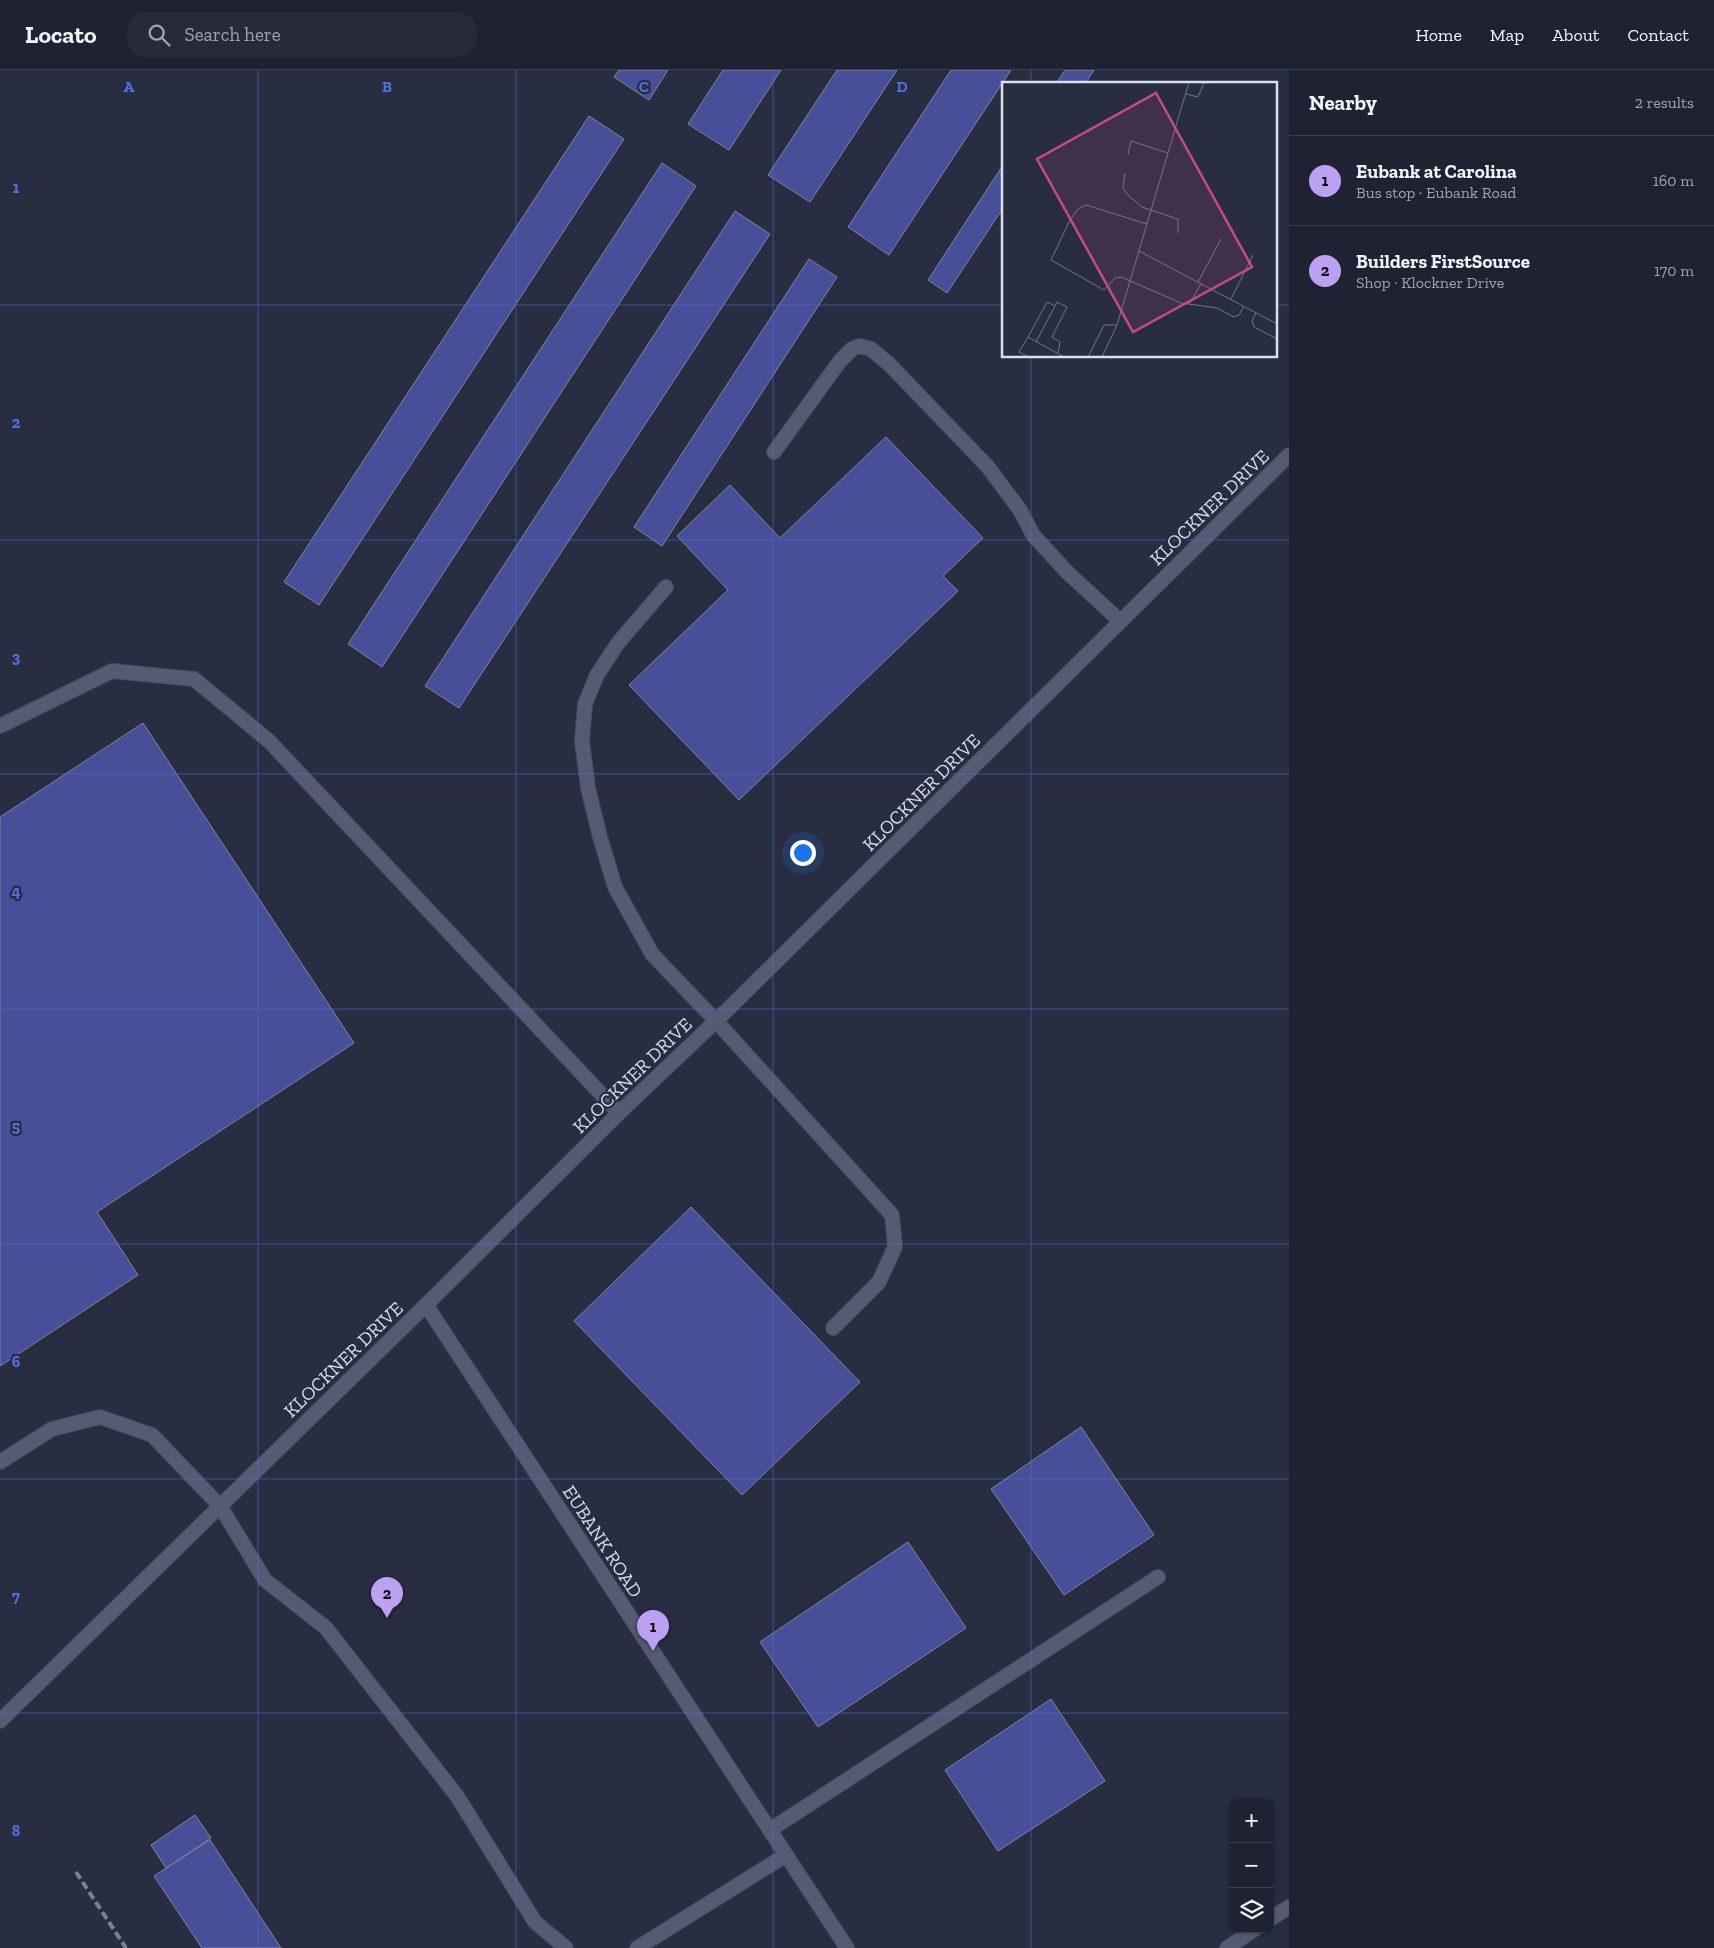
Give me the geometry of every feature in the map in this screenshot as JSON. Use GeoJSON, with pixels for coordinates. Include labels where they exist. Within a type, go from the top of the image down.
{"type":"FeatureCollection","features":[{"type":"Feature","properties":{"kind":"street"},"geometry":{"type":"LineString","coordinates":[[774,452],[840,361],[852,349],[859,346],[870,349],[889,364],[988,467],[1020,510],[1033,535],[1067,572],[1120,621]]}},
{"type":"Feature","properties":{"kind":"street","name":"KLOCKNER DRIVE"},"geometry":{"type":"LineString","coordinates":[[0,1721],[716,1021],[1289,455]]}},
{"type":"Feature","properties":{"kind":"street"},"geometry":{"type":"LineString","coordinates":[[666,587],[618,643],[597,675],[585,704],[582,741],[588,788],[615,887],[652,954],[716,1021],[892,1215],[895,1247],[879,1282],[833,1328]]}},
{"type":"Feature","properties":{"kind":"street"},"geometry":{"type":"LineString","coordinates":[[0,726],[112,671],[194,679],[269,741],[619,1114]]}},
{"type":"Feature","properties":{"kind":"street","name":"EUBANK ROAD"},"geometry":{"type":"LineString","coordinates":[[426,1305],[847,1948]]}},
{"type":"Feature","properties":{"kind":"street"},"geometry":{"type":"LineString","coordinates":[[0,1462],[52,1430],[100,1417],[152,1435],[220,1506],[265,1580],[326,1628],[457,1796],[535,1922],[566,1948]]}},
{"type":"Feature","properties":{"kind":"street"},"geometry":{"type":"LineString","coordinates":[[770,1830],[1158,1577]]}},
{"type":"Feature","properties":{"kind":"street"},"geometry":{"type":"LineString","coordinates":[[637,1948],[786,1855]]}},
{"type":"Feature","properties":{"kind":"street"},"geometry":{"type":"LineString","coordinates":[[1274,1916],[1289,1907]]}},
{"type":"Feature","properties":{"kind":"street"},"geometry":{"type":"LineString","coordinates":[[1227,1948],[1249,1933]]}},
{"type":"Feature","properties":{"kind":"building"},"geometry":{"type":"Polygon","coordinates":[[[619,70],[668,70],[649,100],[614,77],[619,70]]]}},
{"type":"Feature","properties":{"kind":"building"},"geometry":{"type":"Polygon","coordinates":[[[723,70],[781,70],[729,150],[688,124],[723,70]]]}},
{"type":"Feature","properties":{"kind":"building"},"geometry":{"type":"Polygon","coordinates":[[[837,70],[897,70],[810,202],[768,175],[837,70]]]}},
{"type":"Feature","properties":{"kind":"building"},"geometry":{"type":"Polygon","coordinates":[[[951,70],[1011,70],[889,255],[848,227],[951,70]]]}},
{"type":"Feature","properties":{"kind":"building"},"geometry":{"type":"Polygon","coordinates":[[[1065,70],[1094,70],[1086,82],[1057,82],[1065,70]]]}},
{"type":"Feature","properties":{"kind":"building"},"geometry":{"type":"Polygon","coordinates":[[[589,116],[624,139],[319,605],[284,582],[589,116]]]}},
{"type":"Feature","properties":{"kind":"building"},"geometry":{"type":"Polygon","coordinates":[[[662,163],[696,186],[382,667],[348,644],[662,163]]]}},
{"type":"Feature","properties":{"kind":"building"},"geometry":{"type":"Polygon","coordinates":[[[1002,167],[1002,210],[947,293],[928,280],[1002,167]]]}},
{"type":"Feature","properties":{"kind":"building"},"geometry":{"type":"Polygon","coordinates":[[[735,211],[770,234],[459,708],[425,686],[735,211]]]}},
{"type":"Feature","properties":{"kind":"building"},"geometry":{"type":"Polygon","coordinates":[[[809,259],[837,277],[662,546],[634,527],[809,259]]]}},
{"type":"Feature","properties":{"kind":"building"},"geometry":{"type":"Polygon","coordinates":[[[886,437],[983,538],[943,576],[958,591],[739,800],[629,685],[728,590],[677,536],[730,485],[780,538],[886,437]]]}},
{"type":"Feature","properties":{"kind":"building"},"geometry":{"type":"Polygon","coordinates":[[[143,723],[354,1043],[97,1212],[138,1275],[0,1366],[0,817],[143,723]]]}},
{"type":"Feature","properties":{"kind":"building"},"geometry":{"type":"Polygon","coordinates":[[[691,1207],[860,1382],[742,1495],[574,1321],[691,1207]]]}},
{"type":"Feature","properties":{"kind":"building"},"geometry":{"type":"Polygon","coordinates":[[[1081,1427],[1154,1535],[1064,1595],[991,1489],[1081,1427]]]}},
{"type":"Feature","properties":{"kind":"building"},"geometry":{"type":"Polygon","coordinates":[[[908,1542],[966,1628],[818,1727],[760,1642],[908,1542]]]}},
{"type":"Feature","properties":{"kind":"building"},"geometry":{"type":"Polygon","coordinates":[[[1051,1699],[1105,1781],[998,1851],[945,1770],[1051,1699]]]}},
{"type":"Feature","properties":{"kind":"building"},"geometry":{"type":"Polygon","coordinates":[[[195,1815],[211,1838],[166,1868],[151,1845],[195,1815]]]}},
{"type":"Feature","properties":{"kind":"building"},"geometry":{"type":"Polygon","coordinates":[[[210,1840],[281,1948],[202,1948],[154,1876],[210,1840]]]}},
{"type":"Feature","properties":{"kind":"railway"},"geometry":{"type":"LineString","coordinates":[[76,1872],[126,1948]]}},
{"type":"Feature","properties":{"kind":"place","name":"Builders FirstSource"},"geometry":{"type":"Point","coordinates":[387,1618]}},
{"type":"Feature","properties":{"kind":"place","name":"Eubank at Carolina"},"geometry":{"type":"Point","coordinates":[653,1651]}}]}
